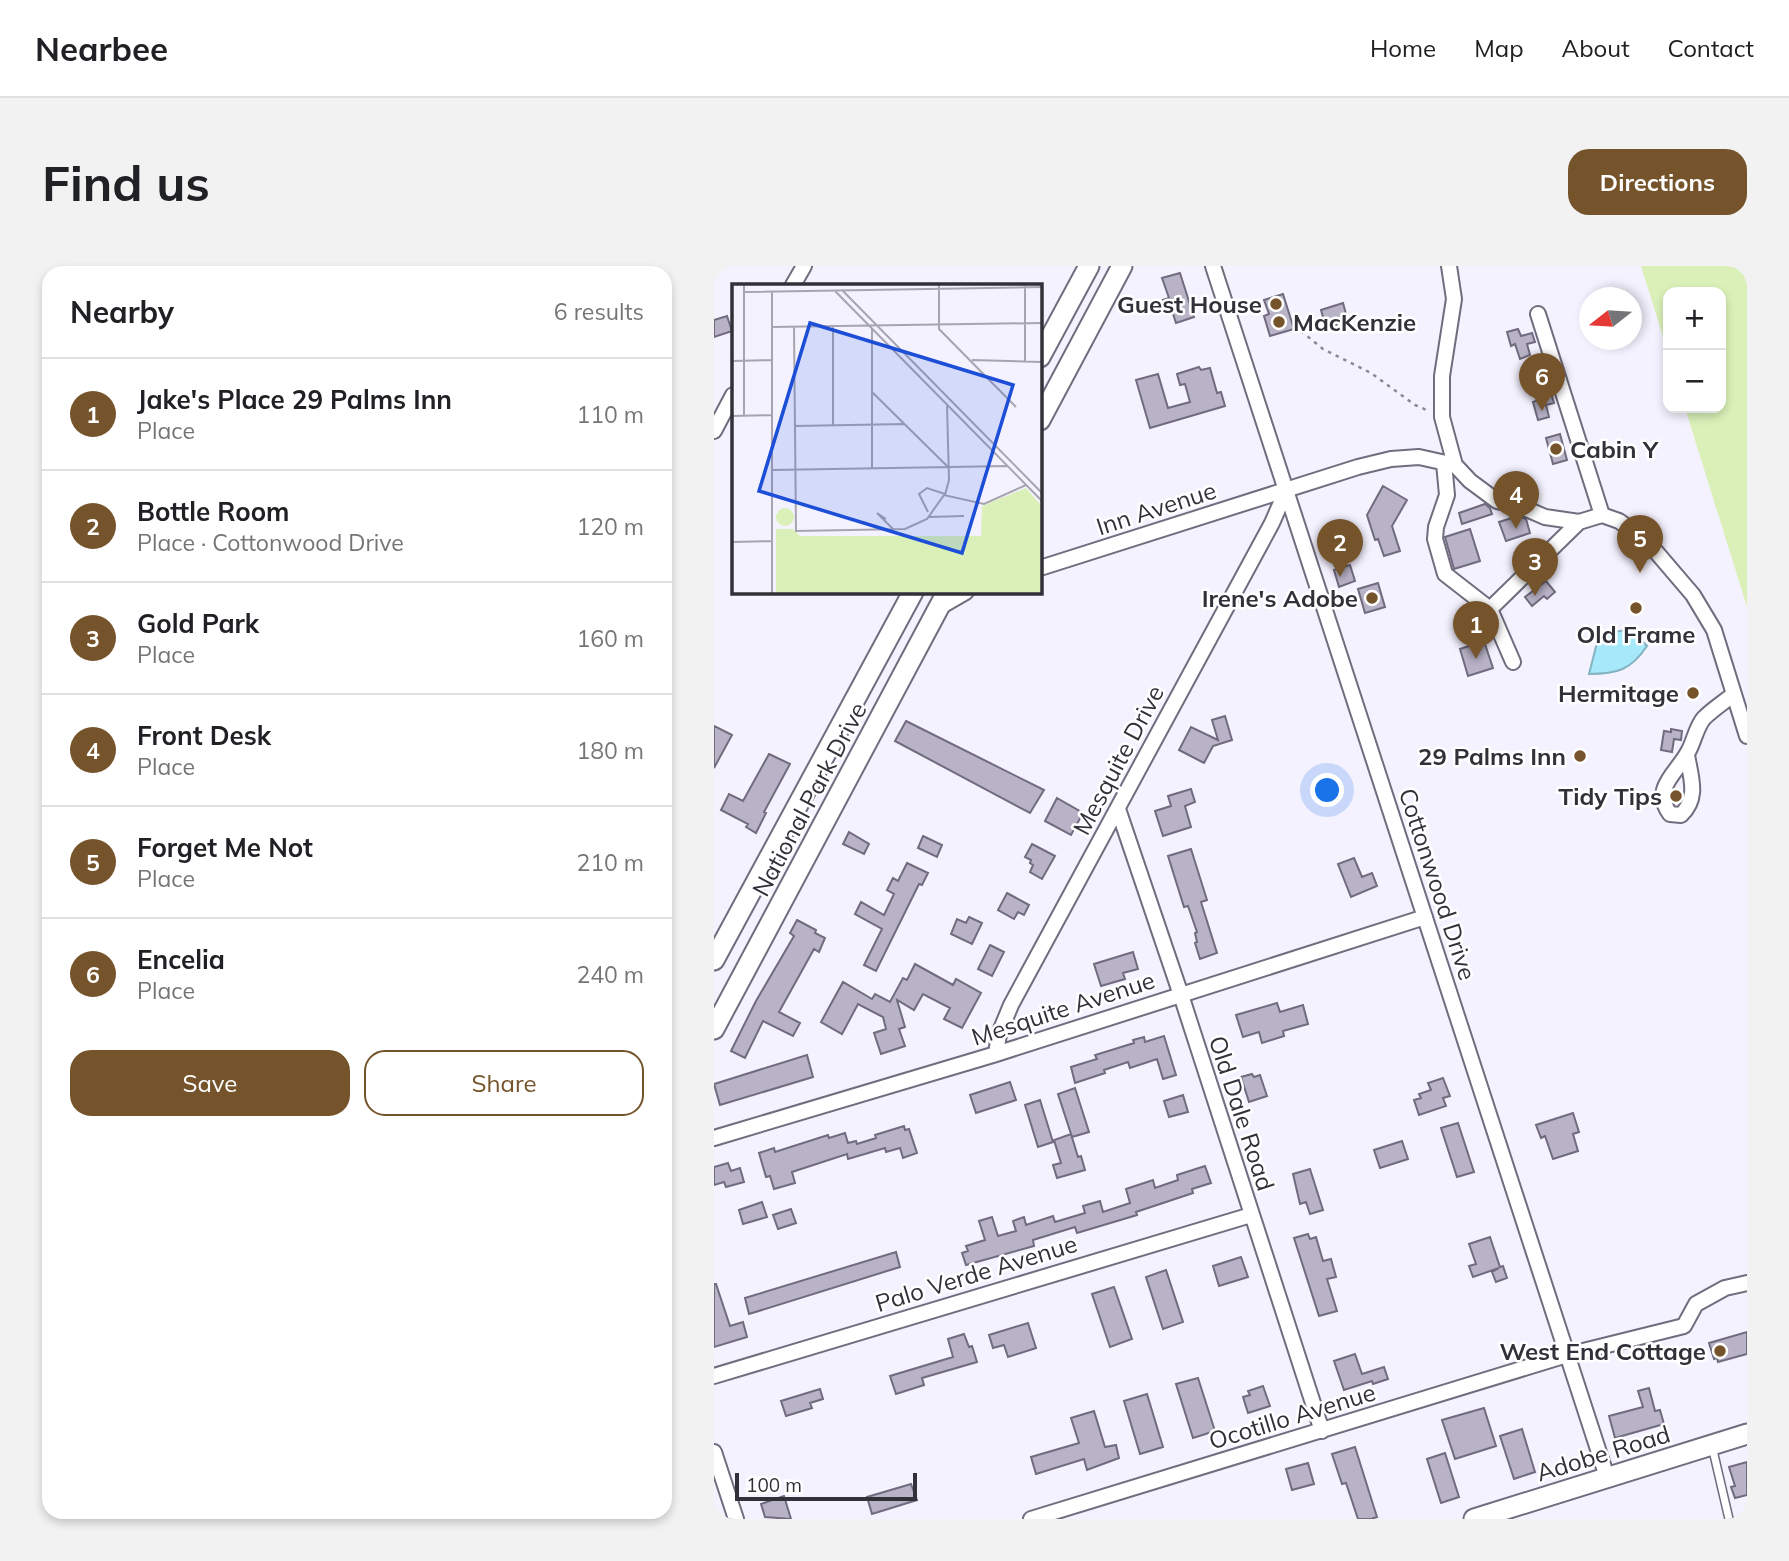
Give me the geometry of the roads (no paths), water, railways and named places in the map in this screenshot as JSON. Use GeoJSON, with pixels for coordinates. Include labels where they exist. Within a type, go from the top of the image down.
{"type":"FeatureCollection","features":[{"type":"Feature","properties":{"kind":"street"},"geometry":{"type":"LineString","coordinates":[[794,284],[804,266]]}},
{"type":"Feature","properties":{"kind":"street"},"geometry":{"type":"LineString","coordinates":[[1041,355],[1089,266]]}},
{"type":"Feature","properties":{"kind":"street"},"geometry":{"type":"LineString","coordinates":[[1041,418],[1122,266]]}},
{"type":"Feature","properties":{"kind":"street","name":"Cottonwood Drive"},"geometry":{"type":"LineString","coordinates":[[1213,266],[1606,1477]]}},
{"type":"Feature","properties":{"kind":"street"},"geometry":{"type":"LineString","coordinates":[[1449,266],[1454,299],[1442,376],[1442,417],[1449,464],[1447,495],[1436,527],[1435,539],[1445,574],[1490,609],[1513,662]]}},
{"type":"Feature","properties":{"kind":"street"},"geometry":{"type":"LineString","coordinates":[[1538,314],[1602,515]]}},
{"type":"Feature","properties":{"kind":"street"},"geometry":{"type":"LineString","coordinates":[[714,431],[732,397]]}},
{"type":"Feature","properties":{"kind":"street","name":"Inn Avenue"},"geometry":{"type":"LineString","coordinates":[[1041,568],[1358,467],[1391,459],[1419,457],[1449,464]]}},
{"type":"Feature","properties":{"kind":"street"},"geometry":{"type":"LineString","coordinates":[[1449,464],[1497,501],[1522,507],[1545,517],[1579,522],[1602,515],[1619,521],[1646,540],[1693,595],[1714,630],[1747,736]]}},
{"type":"Feature","properties":{"kind":"street","name":"Mesquite Drive"},"geometry":{"type":"LineString","coordinates":[[996,1054],[999,1034],[1011,1005],[1272,523],[1286,491]]}},
{"type":"Feature","properties":{"kind":"street"},"geometry":{"type":"LineString","coordinates":[[1490,609],[1579,522]]}},
{"type":"Feature","properties":{"kind":"street"},"geometry":{"type":"LineString","coordinates":[[912,593],[943,600],[964,593]]}},
{"type":"Feature","properties":{"kind":"street","name":"National Park Drive"},"geometry":{"type":"LineString","coordinates":[[714,960],[912,593]]}},
{"type":"Feature","properties":{"kind":"street","name":"National Park Drive"},"geometry":{"type":"LineString","coordinates":[[714,1030],[943,600]]}},
{"type":"Feature","properties":{"kind":"street"},"geometry":{"type":"LineString","coordinates":[[1687,755],[1702,720],[1734,694]]}},
{"type":"Feature","properties":{"kind":"street","name":"Old Dale Road"},"geometry":{"type":"LineString","coordinates":[[1118,809],[1322,1430]]}},
{"type":"Feature","properties":{"kind":"street","name":"Mesquite Avenue"},"geometry":{"type":"LineString","coordinates":[[714,1138],[996,1054],[1424,917]]}},
{"type":"Feature","properties":{"kind":"street","name":"Palo Verde Avenue"},"geometry":{"type":"LineString","coordinates":[[714,1376],[1251,1215]]}},
{"type":"Feature","properties":{"kind":"street","name":"Ocotillo Avenue"},"geometry":{"type":"LineString","coordinates":[[1031,1519],[1567,1356],[1684,1326],[1696,1304],[1725,1288],[1747,1283]]}},
{"type":"Feature","properties":{"kind":"street","name":"Adobe Road"},"geometry":{"type":"LineString","coordinates":[[1474,1519],[1747,1434]]}},
{"type":"Feature","properties":{"kind":"street"},"geometry":{"type":"LineString","coordinates":[[714,1452],[736,1519]]}},
{"type":"Feature","properties":{"kind":"lane"},"geometry":{"type":"LineString","coordinates":[[1712,1445],[1729,1519]]}},
{"type":"Feature","properties":{"kind":"water"},"geometry":{"type":"Polygon","coordinates":[[[1630,629],[1647,646],[1641,654],[1622,669],[1589,674],[1599,635],[1630,629]]]}},
{"type":"Feature","properties":{"kind":"place","name":"Guest House"},"geometry":{"type":"Point","coordinates":[1276,304]}},
{"type":"Feature","properties":{"kind":"place","name":"MacKenzie"},"geometry":{"type":"Point","coordinates":[1279,322]}},
{"type":"Feature","properties":{"kind":"place","name":"Encelia"},"geometry":{"type":"Point","coordinates":[1542,411]}},
{"type":"Feature","properties":{"kind":"place","name":"Cabin Y"},"geometry":{"type":"Point","coordinates":[1556,449]}},
{"type":"Feature","properties":{"kind":"place","name":"Front Desk"},"geometry":{"type":"Point","coordinates":[1516,529]}},
{"type":"Feature","properties":{"kind":"place","name":"Forget Me Not"},"geometry":{"type":"Point","coordinates":[1640,573]}},
{"type":"Feature","properties":{"kind":"place","name":"Bottle Room"},"geometry":{"type":"Point","coordinates":[1340,577]}},
{"type":"Feature","properties":{"kind":"place","name":"Gold Park"},"geometry":{"type":"Point","coordinates":[1535,596]}},
{"type":"Feature","properties":{"kind":"place","name":"Irene's Adobe"},"geometry":{"type":"Point","coordinates":[1372,598]}},
{"type":"Feature","properties":{"kind":"place","name":"Old Frame"},"geometry":{"type":"Point","coordinates":[1636,608]}},
{"type":"Feature","properties":{"kind":"place","name":"Jake's Place 29 Palms Inn"},"geometry":{"type":"Point","coordinates":[1476,659]}},
{"type":"Feature","properties":{"kind":"place","name":"Hermitage"},"geometry":{"type":"Point","coordinates":[1693,693]}},
{"type":"Feature","properties":{"kind":"place","name":"29 Palms Inn"},"geometry":{"type":"Point","coordinates":[1580,756]}},
{"type":"Feature","properties":{"kind":"place","name":"Tidy Tips"},"geometry":{"type":"Point","coordinates":[1676,796]}},
{"type":"Feature","properties":{"kind":"place","name":"West End Cottage"},"geometry":{"type":"Point","coordinates":[1720,1351]}}]}
